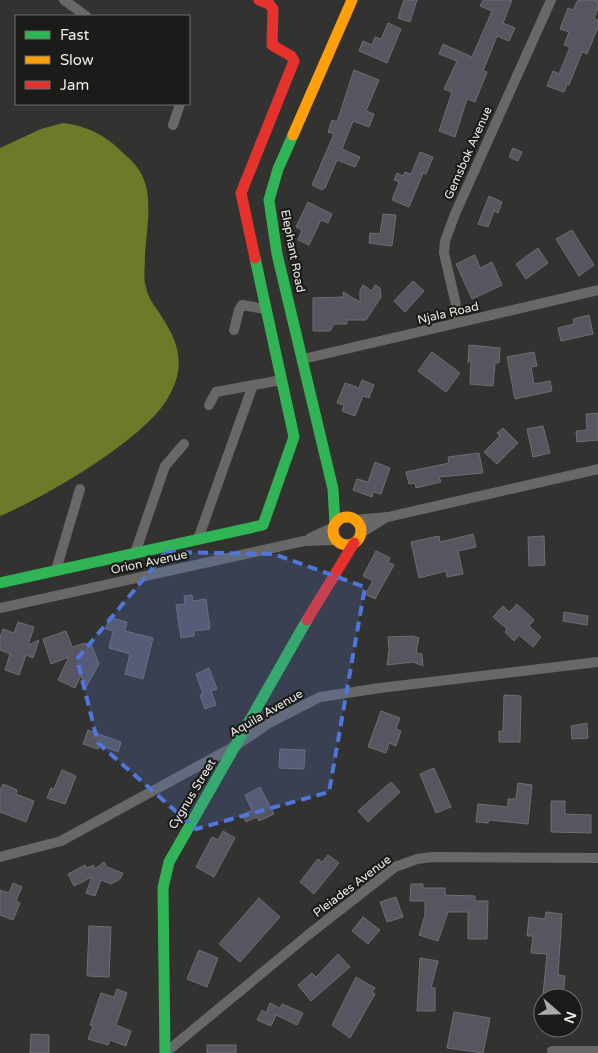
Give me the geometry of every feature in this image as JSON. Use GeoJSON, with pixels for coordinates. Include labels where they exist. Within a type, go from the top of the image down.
{"type":"FeatureCollection","features":[{"type":"Feature","properties":{"kind":"street"},"geometry":{"type":"LineString","coordinates":[[64,0],[85,15]]}},
{"type":"Feature","properties":{"kind":"street"},"geometry":{"type":"LineString","coordinates":[[0,583],[263,525],[294,437],[241,193],[294,61],[290,56],[272,45],[273,9],[269,4],[260,0]]}},
{"type":"Feature","properties":{"kind":"street","name":"Elephant Road"},"geometry":{"type":"LineString","coordinates":[[334,526],[333,489],[277,254],[269,200],[278,169],[352,0]]}},
{"type":"Feature","properties":{"kind":"street","name":"Gemsbok Avenue"},"geometry":{"type":"LineString","coordinates":[[460,322],[446,266],[445,241],[454,214],[551,0]]}},
{"type":"Feature","properties":{"kind":"street"},"geometry":{"type":"LineString","coordinates":[[173,125],[180,105]]}},
{"type":"Feature","properties":{"kind":"street","name":"Njala Road"},"geometry":{"type":"LineString","coordinates":[[303,359],[598,290]]}},
{"type":"Feature","properties":{"kind":"street"},"geometry":{"type":"LineString","coordinates":[[234,330],[242,305],[265,309]]}},
{"type":"Feature","properties":{"kind":"street"},"geometry":{"type":"LineString","coordinates":[[209,405],[216,392],[281,380]]}},
{"type":"Feature","properties":{"kind":"street"},"geometry":{"type":"LineString","coordinates":[[198,539],[253,385]]}},
{"type":"Feature","properties":{"kind":"street"},"geometry":{"type":"LineString","coordinates":[[134,552],[165,466],[184,444]]}},
{"type":"Feature","properties":{"kind":"street"},"geometry":{"type":"LineString","coordinates":[[388,517],[361,533],[354,543],[347,546],[338,542],[334,526],[342,519],[388,517],[598,469]]}},
{"type":"Feature","properties":{"kind":"street"},"geometry":{"type":"LineString","coordinates":[[56,570],[80,489]]}},
{"type":"Feature","properties":{"kind":"street","name":"Elephant Road"},"geometry":{"type":"LineString","coordinates":[[333,489],[352,519]]}},
{"type":"Feature","properties":{"kind":"street"},"geometry":{"type":"LineString","coordinates":[[352,519],[359,525],[361,533]]}},
{"type":"Feature","properties":{"kind":"street","name":"Orion Avenue"},"geometry":{"type":"LineString","coordinates":[[304,541],[334,526]]}},
{"type":"Feature","properties":{"kind":"street","name":"Orion Avenue"},"geometry":{"type":"LineString","coordinates":[[0,608],[304,541],[338,542]]}},
{"type":"Feature","properties":{"kind":"street","name":"Cygnus Street"},"geometry":{"type":"LineString","coordinates":[[334,573],[339,559],[338,542]]}},
{"type":"Feature","properties":{"kind":"street","name":"Cygnus Street"},"geometry":{"type":"LineString","coordinates":[[165,1053],[165,872],[175,849],[237,745],[334,573],[354,543]]}},
{"type":"Feature","properties":{"kind":"street","name":"Aquila Avenue"},"geometry":{"type":"LineString","coordinates":[[0,858],[61,841],[237,745],[269,723],[320,697],[598,662]]}},
{"type":"Feature","properties":{"kind":"street","name":"Pleiades Avenue"},"geometry":{"type":"LineString","coordinates":[[165,1053],[308,935],[395,867],[406,862],[433,857],[598,858]]}},
{"type":"Feature","properties":{"kind":"street"},"geometry":{"type":"LineString","coordinates":[[552,1051],[598,1051]]}},
{"type":"Feature","properties":{"kind":"highlighted area"},"geometry":{"type":"Polygon","coordinates":[[[166,552],[274,554],[365,587],[329,792],[196,829],[98,743],[77,659],[166,552]]]}},
{"type":"Feature","properties":{"kind":"shaded area"},"geometry":{"type":"Polygon","coordinates":[[[63,123],[80,126],[107,139],[133,162],[142,175],[148,198],[145,284],[150,298],[172,336],[176,346],[179,367],[173,389],[166,401],[136,433],[90,467],[19,508],[0,516],[0,148],[41,129],[63,123]]]}},
{"type":"Feature","properties":{"kind":"building"},"geometry":{"type":"Polygon","coordinates":[[[404,0],[417,0],[410,22],[398,18],[404,0]]]}},
{"type":"Feature","properties":{"kind":"building"},"geometry":{"type":"Polygon","coordinates":[[[483,0],[512,0],[503,23],[515,28],[509,41],[497,36],[483,71],[487,72],[475,102],[467,99],[455,137],[439,131],[452,92],[444,89],[457,61],[439,54],[443,44],[472,57],[492,11],[480,6],[483,0]]]}},
{"type":"Feature","properties":{"kind":"building"},"geometry":{"type":"Polygon","coordinates":[[[578,0],[597,0],[598,8],[594,19],[598,20],[598,27],[587,54],[582,52],[569,85],[567,84],[564,92],[547,86],[553,71],[559,74],[570,47],[564,45],[569,32],[560,29],[568,8],[573,10],[578,0]]]}},
{"type":"Feature","properties":{"kind":"building"},"geometry":{"type":"Polygon","coordinates":[[[388,23],[401,29],[387,63],[359,51],[363,41],[372,45],[375,37],[381,39],[388,23]]]}},
{"type":"Feature","properties":{"kind":"building"},"geometry":{"type":"Polygon","coordinates":[[[354,70],[379,80],[366,111],[374,114],[369,127],[353,121],[342,149],[360,157],[355,167],[337,160],[325,188],[322,190],[312,185],[334,134],[328,132],[332,120],[337,122],[354,70]]]}},
{"type":"Feature","properties":{"kind":"building"},"geometry":{"type":"Polygon","coordinates":[[[513,148],[522,152],[518,161],[509,157],[513,148]]]}},
{"type":"Feature","properties":{"kind":"building"},"geometry":{"type":"Polygon","coordinates":[[[420,152],[433,157],[426,174],[423,173],[409,207],[392,200],[399,182],[394,180],[397,173],[403,176],[405,172],[411,174],[420,152]]]}},
{"type":"Feature","properties":{"kind":"building"},"geometry":{"type":"Polygon","coordinates":[[[489,196],[502,202],[498,213],[494,211],[488,227],[478,224],[489,196]]]}},
{"type":"Feature","properties":{"kind":"building"},"geometry":{"type":"Polygon","coordinates":[[[308,202],[332,214],[328,223],[321,220],[309,245],[298,240],[302,230],[296,227],[308,202]]]}},
{"type":"Feature","properties":{"kind":"building"},"geometry":{"type":"Polygon","coordinates":[[[383,214],[396,215],[392,246],[369,243],[370,233],[380,234],[383,214]]]}},
{"type":"Feature","properties":{"kind":"building"},"geometry":{"type":"Polygon","coordinates":[[[572,230],[594,265],[579,276],[556,239],[572,230]]]}},
{"type":"Feature","properties":{"kind":"building"},"geometry":{"type":"Polygon","coordinates":[[[538,248],[548,263],[526,279],[516,264],[538,248]]]}},
{"type":"Feature","properties":{"kind":"building"},"geometry":{"type":"Polygon","coordinates":[[[475,255],[480,268],[492,262],[502,285],[472,299],[456,264],[475,255]]]}},
{"type":"Feature","properties":{"kind":"building"},"geometry":{"type":"Polygon","coordinates":[[[413,281],[424,291],[405,312],[394,301],[413,281]]]}},
{"type":"Feature","properties":{"kind":"building"},"geometry":{"type":"Polygon","coordinates":[[[363,285],[372,291],[375,285],[380,288],[381,297],[366,320],[347,320],[347,324],[334,324],[330,331],[313,331],[313,298],[344,297],[343,292],[360,302],[360,290],[363,285]]]}},
{"type":"Feature","properties":{"kind":"building"},"geometry":{"type":"Polygon","coordinates":[[[589,315],[593,334],[561,341],[558,328],[574,324],[573,319],[589,315]]]}},
{"type":"Feature","properties":{"kind":"building"},"geometry":{"type":"Polygon","coordinates":[[[469,345],[500,348],[499,363],[495,363],[493,386],[470,384],[471,359],[468,363],[469,345]]]}},
{"type":"Feature","properties":{"kind":"building"},"geometry":{"type":"Polygon","coordinates":[[[432,352],[460,373],[446,392],[418,371],[432,352]]]}},
{"type":"Feature","properties":{"kind":"building"},"geometry":{"type":"Polygon","coordinates":[[[534,352],[537,366],[531,367],[534,384],[550,381],[552,391],[515,399],[507,357],[534,352]]]}},
{"type":"Feature","properties":{"kind":"building"},"geometry":{"type":"Polygon","coordinates":[[[362,380],[374,385],[369,398],[363,396],[355,416],[342,411],[344,405],[337,403],[345,383],[359,388],[362,380]]]}},
{"type":"Feature","properties":{"kind":"building"},"geometry":{"type":"Polygon","coordinates":[[[598,413],[598,440],[577,442],[576,431],[587,430],[586,414],[598,413]]]}},
{"type":"Feature","properties":{"kind":"building"},"geometry":{"type":"Polygon","coordinates":[[[543,426],[550,453],[533,457],[527,429],[543,426]]]}},
{"type":"Feature","properties":{"kind":"building"},"geometry":{"type":"Polygon","coordinates":[[[503,428],[518,443],[497,464],[484,452],[500,436],[497,433],[503,428]]]}},
{"type":"Feature","properties":{"kind":"building"},"geometry":{"type":"Polygon","coordinates":[[[479,453],[483,473],[439,477],[441,482],[416,488],[415,483],[409,484],[406,472],[449,463],[448,457],[479,453]]]}},
{"type":"Feature","properties":{"kind":"building"},"geometry":{"type":"Polygon","coordinates":[[[375,462],[390,468],[381,494],[373,492],[372,497],[353,490],[357,479],[368,482],[375,462]]]}},
{"type":"Feature","properties":{"kind":"building"},"geometry":{"type":"Polygon","coordinates":[[[473,534],[476,547],[458,551],[463,574],[447,577],[446,571],[419,578],[411,542],[439,536],[440,542],[473,534]]]}},
{"type":"Feature","properties":{"kind":"building"},"geometry":{"type":"Polygon","coordinates":[[[544,536],[545,565],[529,566],[528,537],[544,536]]]}},
{"type":"Feature","properties":{"kind":"building"},"geometry":{"type":"Polygon","coordinates":[[[376,551],[390,558],[388,562],[394,565],[375,599],[365,594],[373,581],[363,576],[376,551]]]}},
{"type":"Feature","properties":{"kind":"building"},"geometry":{"type":"Polygon","coordinates":[[[192,595],[193,601],[206,599],[210,629],[194,631],[194,636],[181,638],[176,605],[185,604],[184,596],[192,595]]]}},
{"type":"Feature","properties":{"kind":"building"},"geometry":{"type":"Polygon","coordinates":[[[517,604],[534,620],[529,626],[541,637],[533,647],[519,635],[514,641],[505,632],[507,629],[493,617],[503,606],[509,612],[517,604]]]}},
{"type":"Feature","properties":{"kind":"building"},"geometry":{"type":"Polygon","coordinates":[[[564,612],[588,616],[587,625],[563,621],[564,612]]]}},
{"type":"Feature","properties":{"kind":"building"},"geometry":{"type":"Polygon","coordinates":[[[109,617],[127,622],[125,631],[153,638],[143,679],[125,674],[130,654],[109,648],[113,631],[106,629],[109,617]]]}},
{"type":"Feature","properties":{"kind":"building"},"geometry":{"type":"Polygon","coordinates":[[[18,622],[34,627],[28,645],[39,640],[33,658],[26,655],[19,675],[5,670],[10,654],[0,650],[0,638],[3,629],[14,633],[18,622]]]}},
{"type":"Feature","properties":{"kind":"building"},"geometry":{"type":"Polygon","coordinates":[[[66,631],[72,647],[85,643],[92,646],[99,664],[85,689],[81,675],[75,688],[58,680],[69,657],[51,664],[43,639],[66,631]]]}},
{"type":"Feature","properties":{"kind":"building"},"geometry":{"type":"Polygon","coordinates":[[[413,636],[419,638],[416,653],[422,654],[423,666],[413,662],[387,665],[388,637],[413,636]]]}},
{"type":"Feature","properties":{"kind":"building"},"geometry":{"type":"Polygon","coordinates":[[[209,668],[217,689],[211,691],[216,705],[205,709],[200,695],[203,694],[196,674],[209,668]]]}},
{"type":"Feature","properties":{"kind":"building"},"geometry":{"type":"Polygon","coordinates":[[[504,695],[521,696],[520,742],[499,742],[499,731],[503,731],[504,695]]]}},
{"type":"Feature","properties":{"kind":"building"},"geometry":{"type":"Polygon","coordinates":[[[381,711],[400,718],[396,729],[401,731],[396,746],[389,743],[386,753],[368,747],[381,711]]]}},
{"type":"Feature","properties":{"kind":"building"},"geometry":{"type":"Polygon","coordinates":[[[587,723],[588,738],[572,739],[571,726],[587,723]]]}},
{"type":"Feature","properties":{"kind":"building"},"geometry":{"type":"Polygon","coordinates":[[[88,730],[121,742],[118,752],[100,745],[98,749],[83,744],[88,730]]]}},
{"type":"Feature","properties":{"kind":"building"},"geometry":{"type":"Polygon","coordinates":[[[280,749],[305,750],[304,769],[279,768],[280,749]]]}},
{"type":"Feature","properties":{"kind":"building"},"geometry":{"type":"Polygon","coordinates":[[[434,768],[451,807],[436,813],[420,774],[434,768]]]}},
{"type":"Feature","properties":{"kind":"building"},"geometry":{"type":"Polygon","coordinates":[[[62,770],[76,776],[65,804],[47,798],[51,788],[54,789],[62,770]]]}},
{"type":"Feature","properties":{"kind":"building"},"geometry":{"type":"Polygon","coordinates":[[[391,782],[400,792],[368,822],[358,811],[391,782]]]}},
{"type":"Feature","properties":{"kind":"building"},"geometry":{"type":"Polygon","coordinates":[[[518,783],[532,785],[528,824],[489,820],[488,823],[476,822],[478,804],[508,807],[508,799],[516,799],[518,783]]]}},
{"type":"Feature","properties":{"kind":"building"},"geometry":{"type":"Polygon","coordinates":[[[3,784],[17,790],[16,794],[34,801],[26,822],[0,812],[0,791],[3,784]]]}},
{"type":"Feature","properties":{"kind":"building"},"geometry":{"type":"Polygon","coordinates":[[[260,787],[274,814],[259,821],[257,817],[246,822],[242,815],[252,810],[245,795],[260,787]]]}},
{"type":"Feature","properties":{"kind":"building"},"geometry":{"type":"Polygon","coordinates":[[[551,801],[565,801],[565,814],[591,815],[591,833],[551,832],[551,801]]]}},
{"type":"Feature","properties":{"kind":"building"},"geometry":{"type":"Polygon","coordinates":[[[223,831],[235,838],[214,877],[196,867],[212,837],[218,840],[223,831]]]}},
{"type":"Feature","properties":{"kind":"building"},"geometry":{"type":"Polygon","coordinates":[[[328,855],[339,863],[314,894],[300,882],[318,859],[322,862],[328,855]]]}},
{"type":"Feature","properties":{"kind":"building"},"geometry":{"type":"Polygon","coordinates":[[[104,862],[107,867],[123,873],[120,879],[111,884],[101,880],[95,896],[86,893],[92,877],[74,886],[68,874],[85,865],[87,868],[93,865],[95,869],[104,862]]]}},
{"type":"Feature","properties":{"kind":"building"},"geometry":{"type":"Polygon","coordinates":[[[13,883],[22,887],[16,901],[20,903],[13,920],[0,915],[0,890],[9,893],[13,883]]]}},
{"type":"Feature","properties":{"kind":"building"},"geometry":{"type":"Polygon","coordinates":[[[411,884],[423,884],[423,888],[445,888],[445,895],[475,896],[475,901],[488,901],[487,939],[468,939],[468,912],[448,912],[438,941],[419,935],[425,915],[425,901],[410,901],[411,884]]]}},
{"type":"Feature","properties":{"kind":"building"},"geometry":{"type":"Polygon","coordinates":[[[396,897],[403,917],[387,922],[380,902],[396,897]]]}},
{"type":"Feature","properties":{"kind":"building"},"geometry":{"type":"Polygon","coordinates":[[[259,898],[280,917],[240,962],[219,944],[259,898]]]}},
{"type":"Feature","properties":{"kind":"building"},"geometry":{"type":"Polygon","coordinates":[[[546,912],[562,914],[558,975],[565,976],[564,988],[544,988],[547,954],[531,953],[533,936],[527,936],[529,917],[545,919],[546,912]]]}},
{"type":"Feature","properties":{"kind":"building"},"geometry":{"type":"Polygon","coordinates":[[[363,917],[380,930],[368,944],[352,931],[363,917]]]}},
{"type":"Feature","properties":{"kind":"building"},"geometry":{"type":"Polygon","coordinates":[[[89,926],[111,927],[109,977],[87,976],[89,926]]]}},
{"type":"Feature","properties":{"kind":"building"},"geometry":{"type":"Polygon","coordinates":[[[199,950],[218,958],[207,987],[187,979],[199,950]]]}},
{"type":"Feature","properties":{"kind":"building"},"geometry":{"type":"Polygon","coordinates":[[[338,954],[350,967],[311,1001],[298,985],[312,973],[316,977],[338,954]]]}},
{"type":"Feature","properties":{"kind":"building"},"geometry":{"type":"Polygon","coordinates":[[[420,958],[438,961],[431,988],[435,988],[435,1011],[417,1011],[420,958]]]}},
{"type":"Feature","properties":{"kind":"building"},"geometry":{"type":"Polygon","coordinates":[[[356,977],[375,988],[372,992],[375,994],[350,1038],[332,1025],[356,977]]]}},
{"type":"Feature","properties":{"kind":"building"},"geometry":{"type":"Polygon","coordinates":[[[117,989],[127,993],[116,1025],[131,1031],[126,1046],[110,1040],[108,1045],[88,1039],[93,1026],[90,1025],[101,993],[114,997],[117,989]]]}},
{"type":"Feature","properties":{"kind":"building"},"geometry":{"type":"Polygon","coordinates":[[[270,1003],[280,1008],[282,1004],[303,1013],[297,1025],[276,1015],[271,1026],[257,1020],[262,1010],[266,1013],[270,1003]]]}},
{"type":"Feature","properties":{"kind":"building"},"geometry":{"type":"Polygon","coordinates":[[[454,1012],[490,1018],[483,1053],[447,1048],[454,1012]]]}},
{"type":"Feature","properties":{"kind":"building"},"geometry":{"type":"Polygon","coordinates":[[[31,1034],[49,1035],[49,1053],[30,1053],[31,1034]]]}},
{"type":"Feature","properties":{"kind":"building"},"geometry":{"type":"Polygon","coordinates":[[[207,1045],[236,1045],[236,1053],[207,1053],[207,1045]]]}},
{"type":"Feature","properties":{"kind":"traffic: fast"},"geometry":{"type":"LineString","coordinates":[[293,135],[278,169],[269,200],[277,254],[333,489],[335,524]]}},
{"type":"Feature","properties":{"kind":"traffic: fast"},"geometry":{"type":"LineString","coordinates":[[0,583],[263,525],[294,437],[255,258]]}},
{"type":"Feature","properties":{"kind":"traffic: fast"},"geometry":{"type":"LineString","coordinates":[[165,1053],[163,888],[169,862],[307,620]]}},
{"type":"Feature","properties":{"kind":"traffic: slow"},"geometry":{"type":"LineString","coordinates":[[293,135],[352,0]]}},
{"type":"Feature","properties":{"kind":"traffic: slow"},"geometry":{"type":"LineString","coordinates":[[347,517],[357,521],[361,531],[357,541],[347,545],[337,541],[333,531],[337,521],[347,517]]}},
{"type":"Feature","properties":{"kind":"traffic: jam"},"geometry":{"type":"LineString","coordinates":[[255,258],[241,193],[294,61],[291,56],[272,45],[273,9],[269,4],[259,0]]}},
{"type":"Feature","properties":{"kind":"traffic: jam"},"geometry":{"type":"LineString","coordinates":[[307,620],[354,543]]}}]}
